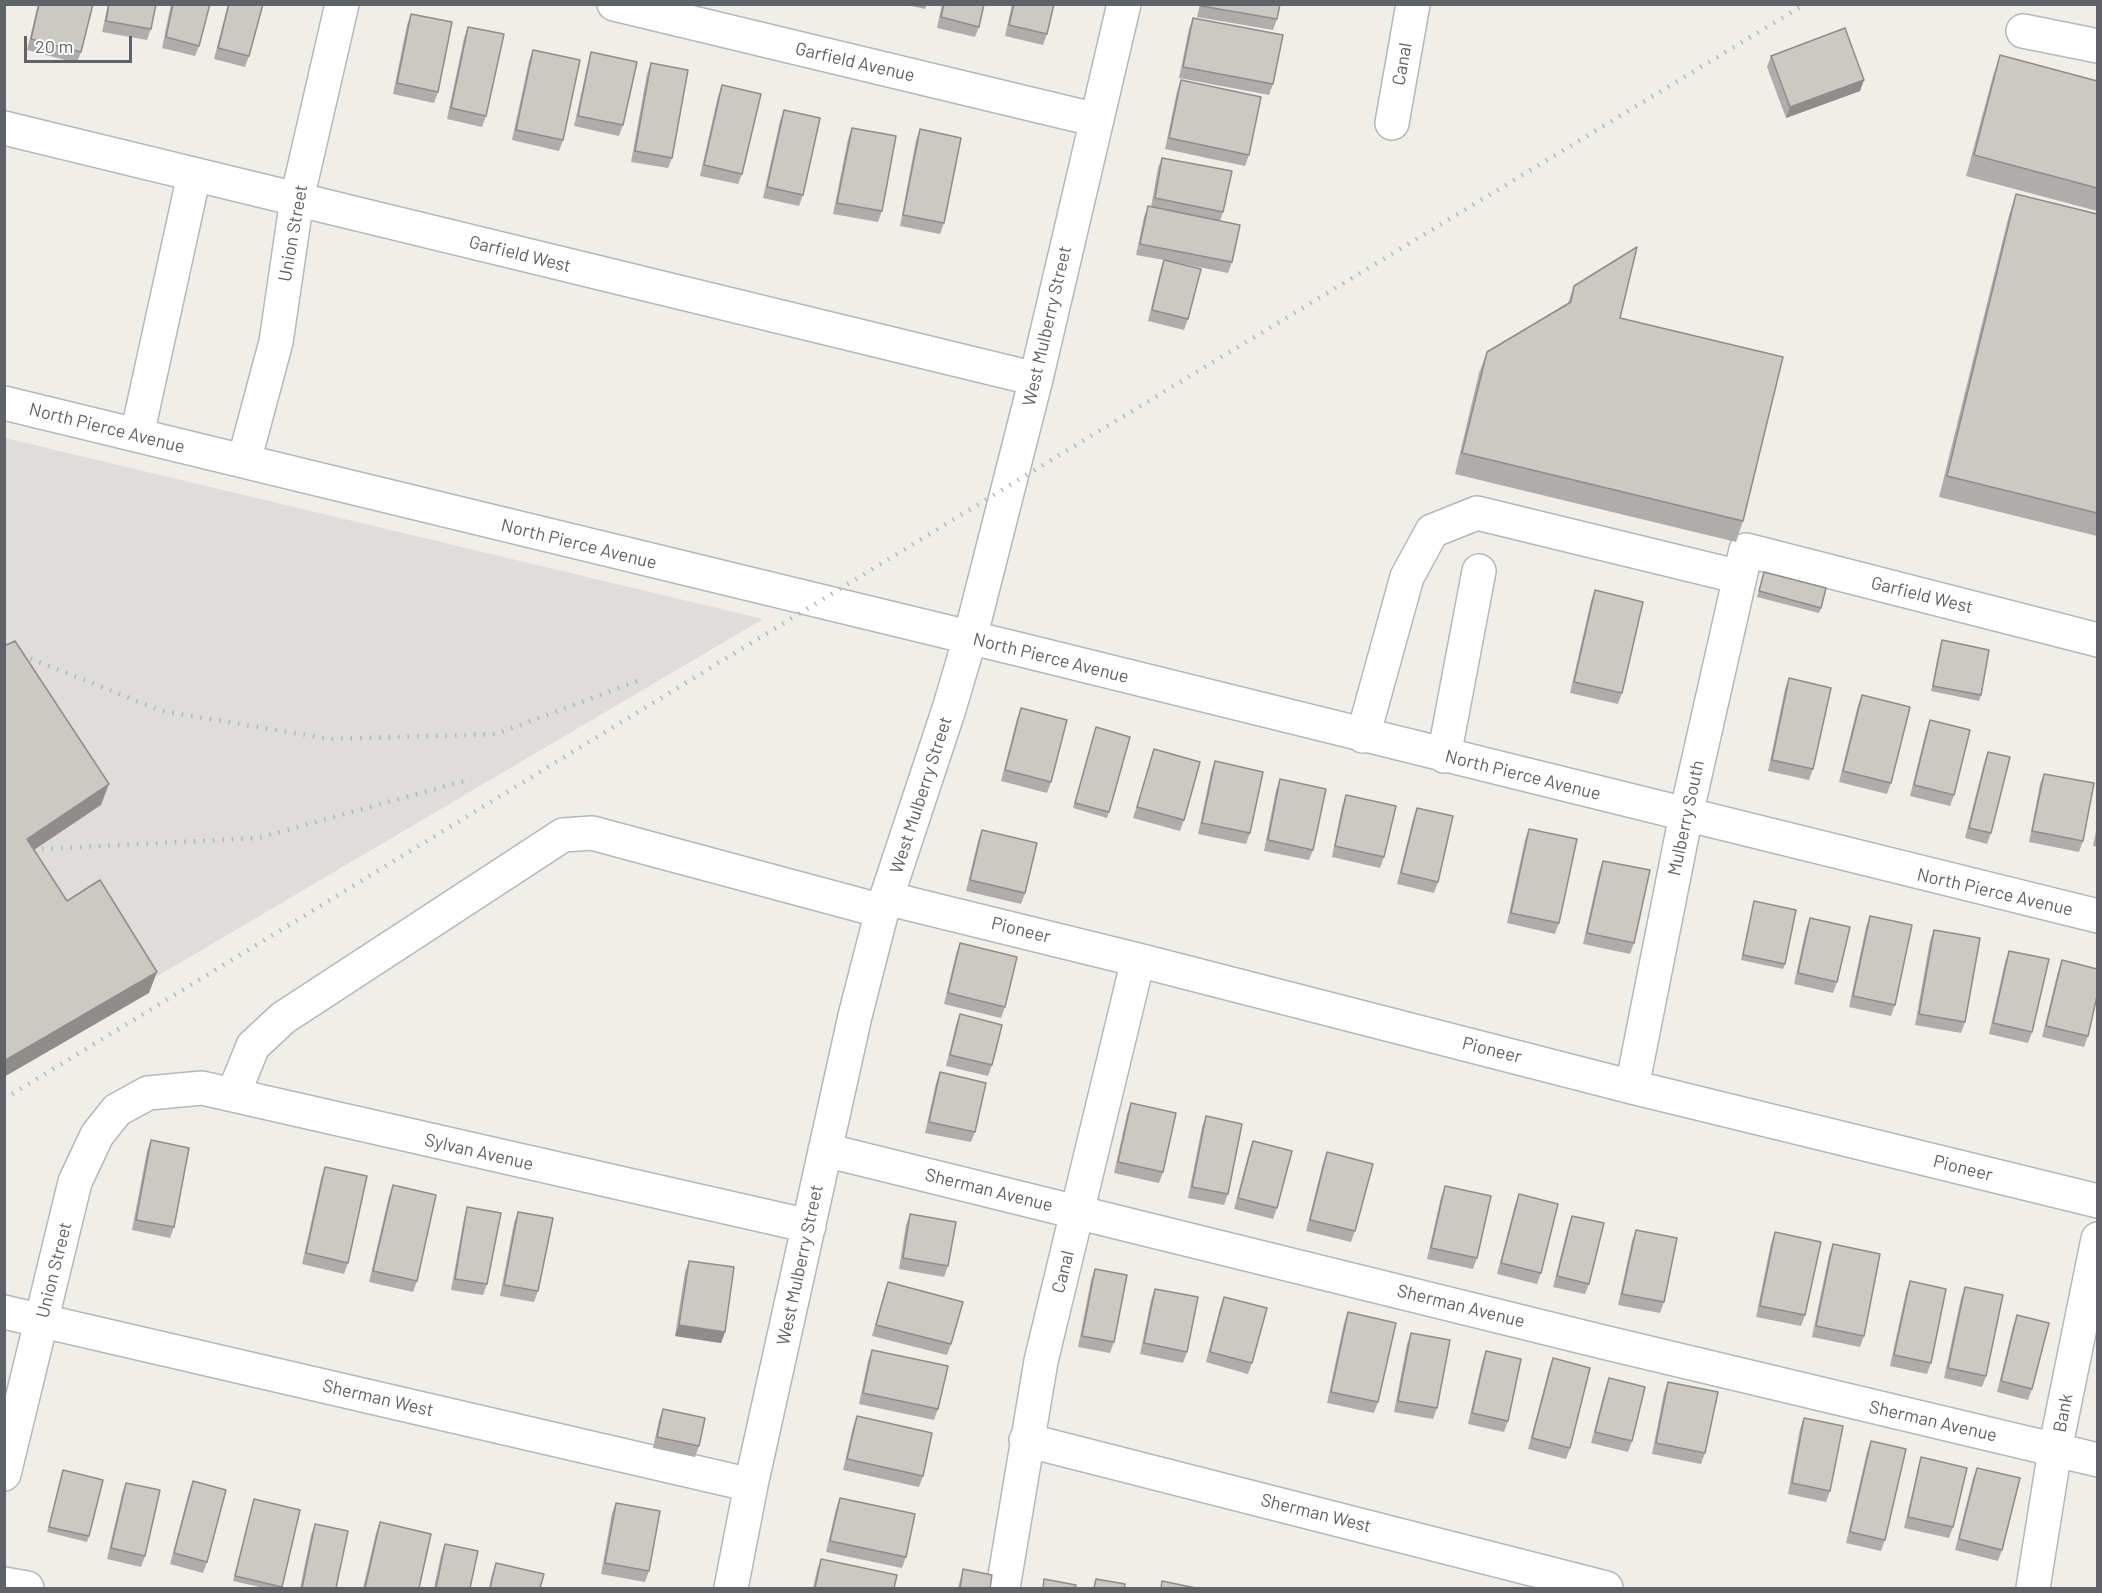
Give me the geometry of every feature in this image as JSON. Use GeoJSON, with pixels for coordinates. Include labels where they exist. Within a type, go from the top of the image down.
{"type":"FeatureCollection","features":[{"type":"Feature","properties":{"kind":"street","name":"Union Street"},"geometry":{"type":"LineString","coordinates":[[244,461],[276,342],[297,200],[342,4]]}},
{"type":"Feature","properties":{"kind":"street","name":"Garfield Avenue"},"geometry":{"type":"LineString","coordinates":[[614,4],[1097,120]]}},
{"type":"Feature","properties":{"kind":"street","name":"West Mulberry Street"},"geometry":{"type":"LineString","coordinates":[[731,1588],[751,1485],[855,1016],[884,905],[970,638],[1036,379],[1124,4]]}},
{"type":"Feature","properties":{"kind":"street","name":"Canal"},"geometry":{"type":"LineString","coordinates":[[1392,123],[1413,4]]}},
{"type":"Feature","properties":{"kind":"street"},"geometry":{"type":"LineString","coordinates":[[2023,30],[2097,46]]}},
{"type":"Feature","properties":{"kind":"street","name":"Garfield West"},"geometry":{"type":"LineString","coordinates":[[4,128],[1036,379]]}},
{"type":"Feature","properties":{"kind":"street"},"geometry":{"type":"LineString","coordinates":[[137,435],[194,175]]}},
{"type":"Feature","properties":{"kind":"street","name":"North Pierce Avenue"},"geometry":{"type":"LineString","coordinates":[[4,403],[2097,916]]}},
{"type":"Feature","properties":{"kind":"street","name":"Garfield West"},"geometry":{"type":"LineString","coordinates":[[1363,736],[1407,578],[1432,531],[1477,513],[2092,629]]}},
{"type":"Feature","properties":{"kind":"street","name":"Mulberry South"},"geometry":{"type":"LineString","coordinates":[[1632,1087],[1686,815],[1743,563]]}},
{"type":"Feature","properties":{"kind":"street"},"geometry":{"type":"LineString","coordinates":[[1444,756],[1479,571]]}},
{"type":"Feature","properties":{"kind":"street","name":"Pioneer"},"geometry":{"type":"LineString","coordinates":[[233,1095],[253,1046],[283,1018],[563,835],[592,833],[884,905],[1138,960],[1632,1087],[2097,1201]]}},
{"type":"Feature","properties":{"kind":"street","name":"Canal"},"geometry":{"type":"LineString","coordinates":[[1003,1588],[1041,1361],[1138,960]]}},
{"type":"Feature","properties":{"kind":"street","name":"Sylvan Avenue"},"geometry":{"type":"LineString","coordinates":[[148,1093],[202,1088],[809,1226]]}},
{"type":"Feature","properties":{"kind":"street","name":"Union Street"},"geometry":{"type":"LineString","coordinates":[[4,1474],[75,1182],[97,1135],[117,1110],[148,1093]]}},
{"type":"Feature","properties":{"kind":"street","name":"Sherman Avenue"},"geometry":{"type":"LineString","coordinates":[[825,1150],[1603,1342],[2097,1460]]}},
{"type":"Feature","properties":{"kind":"street","name":"Bank"},"geometry":{"type":"LineString","coordinates":[[2033,1588],[2055,1450],[2097,1239]]}},
{"type":"Feature","properties":{"kind":"street","name":"Sherman West"},"geometry":{"type":"LineString","coordinates":[[4,1312],[751,1485]]}},
{"type":"Feature","properties":{"kind":"street","name":"Sherman West"},"geometry":{"type":"LineString","coordinates":[[1026,1440],[1606,1588]]}},
{"type":"Feature","properties":{"kind":"street"},"geometry":{"type":"LineString","coordinates":[[4,1584],[27,1588]]}},
{"type":"Feature","properties":{"kind":"shaded area"},"geometry":{"type":"Polygon","coordinates":[[[5,438],[763,619],[5,1066],[5,438]]]}},
{"type":"Feature","properties":{"kind":"building"},"geometry":{"type":"Polygon","coordinates":[[[39,4],[93,4],[81,52],[31,39],[39,4]]]}},
{"type":"Feature","properties":{"kind":"building"},"geometry":{"type":"Polygon","coordinates":[[[109,4],[156,4],[151,29],[106,21],[109,4]]]}},
{"type":"Feature","properties":{"kind":"building"},"geometry":{"type":"Polygon","coordinates":[[[173,4],[210,4],[199,46],[166,37],[173,4]]]}},
{"type":"Feature","properties":{"kind":"building"},"geometry":{"type":"Polygon","coordinates":[[[229,4],[263,4],[249,56],[218,48],[229,4]]]}},
{"type":"Feature","properties":{"kind":"building"},"geometry":{"type":"Polygon","coordinates":[[[944,4],[984,4],[979,27],[941,17],[944,4]]]}},
{"type":"Feature","properties":{"kind":"building"},"geometry":{"type":"Polygon","coordinates":[[[1014,4],[1054,4],[1047,34],[1009,25],[1014,4]]]}},
{"type":"Feature","properties":{"kind":"building"},"geometry":{"type":"Polygon","coordinates":[[[1202,4],[1280,4],[1277,19],[1201,6],[1202,4]]]}},
{"type":"Feature","properties":{"kind":"building"},"geometry":{"type":"Polygon","coordinates":[[[411,14],[452,22],[438,92],[397,83],[411,14]]]}},
{"type":"Feature","properties":{"kind":"building"},"geometry":{"type":"Polygon","coordinates":[[[1193,18],[1283,35],[1273,84],[1183,67],[1193,18]]]}},
{"type":"Feature","properties":{"kind":"building"},"geometry":{"type":"Polygon","coordinates":[[[468,27],[504,34],[486,116],[451,108],[468,27]]]}},
{"type":"Feature","properties":{"kind":"building"},"geometry":{"type":"Polygon","coordinates":[[[1845,28],[1864,80],[1790,107],[1771,56],[1845,28]]]}},
{"type":"Feature","properties":{"kind":"building"},"geometry":{"type":"Polygon","coordinates":[[[533,50],[580,60],[563,140],[516,130],[533,50]]]}},
{"type":"Feature","properties":{"kind":"building"},"geometry":{"type":"Polygon","coordinates":[[[591,52],[637,62],[623,125],[578,116],[591,52]]]}},
{"type":"Feature","properties":{"kind":"building"},"geometry":{"type":"Polygon","coordinates":[[[2000,55],[2097,81],[2097,188],[1974,155],[2000,55]]]}},
{"type":"Feature","properties":{"kind":"building"},"geometry":{"type":"Polygon","coordinates":[[[651,63],[688,70],[672,158],[635,151],[651,63]]]}},
{"type":"Feature","properties":{"kind":"building"},"geometry":{"type":"Polygon","coordinates":[[[1181,80],[1261,97],[1249,155],[1169,138],[1181,80]]]}},
{"type":"Feature","properties":{"kind":"building"},"geometry":{"type":"Polygon","coordinates":[[[722,85],[761,94],[742,174],[704,165],[722,85]]]}},
{"type":"Feature","properties":{"kind":"building"},"geometry":{"type":"Polygon","coordinates":[[[784,110],[820,118],[803,195],[767,187],[784,110]]]}},
{"type":"Feature","properties":{"kind":"building"},"geometry":{"type":"Polygon","coordinates":[[[852,128],[896,136],[882,211],[837,203],[852,128]]]}},
{"type":"Feature","properties":{"kind":"building"},"geometry":{"type":"Polygon","coordinates":[[[920,129],[961,138],[944,223],[903,215],[920,129]]]}},
{"type":"Feature","properties":{"kind":"building"},"geometry":{"type":"Polygon","coordinates":[[[1162,158],[1232,171],[1223,212],[1155,198],[1162,158]]]}},
{"type":"Feature","properties":{"kind":"building"},"geometry":{"type":"Polygon","coordinates":[[[2016,194],[2097,214],[2097,513],[1947,476],[2016,194]]]}},
{"type":"Feature","properties":{"kind":"building"},"geometry":{"type":"Polygon","coordinates":[[[1148,206],[1240,225],[1232,262],[1140,244],[1148,206]]]}},
{"type":"Feature","properties":{"kind":"building"},"geometry":{"type":"Polygon","coordinates":[[[1637,247],[1620,318],[1783,357],[1743,521],[1462,453],[1487,352],[1571,302],[1574,286],[1637,247]]]}},
{"type":"Feature","properties":{"kind":"building"},"geometry":{"type":"Polygon","coordinates":[[[1164,260],[1201,269],[1188,319],[1152,310],[1164,260]]]}},
{"type":"Feature","properties":{"kind":"building"},"geometry":{"type":"Polygon","coordinates":[[[1764,572],[1826,588],[1821,608],[1759,591],[1764,572]]]}},
{"type":"Feature","properties":{"kind":"building"},"geometry":{"type":"Polygon","coordinates":[[[1595,590],[1643,602],[1622,693],[1574,682],[1595,590]]]}},
{"type":"Feature","properties":{"kind":"building"},"geometry":{"type":"Polygon","coordinates":[[[1942,640],[1989,650],[1981,695],[1933,686],[1942,640]]]}},
{"type":"Feature","properties":{"kind":"building"},"geometry":{"type":"Polygon","coordinates":[[[15,641],[109,784],[27,839],[67,901],[100,880],[157,972],[4,1061],[4,646],[15,641]]]}},
{"type":"Feature","properties":{"kind":"building"},"geometry":{"type":"Polygon","coordinates":[[[1789,678],[1831,688],[1813,769],[1772,760],[1789,678]]]}},
{"type":"Feature","properties":{"kind":"building"},"geometry":{"type":"Polygon","coordinates":[[[1862,695],[1910,707],[1891,783],[1843,771],[1862,695]]]}},
{"type":"Feature","properties":{"kind":"building"},"geometry":{"type":"Polygon","coordinates":[[[1021,708],[1067,720],[1051,782],[1005,770],[1021,708]]]}},
{"type":"Feature","properties":{"kind":"building"},"geometry":{"type":"Polygon","coordinates":[[[1930,720],[1970,730],[1954,795],[1914,785],[1930,720]]]}},
{"type":"Feature","properties":{"kind":"building"},"geometry":{"type":"Polygon","coordinates":[[[1096,727],[1130,737],[1109,812],[1075,803],[1096,727]]]}},
{"type":"Feature","properties":{"kind":"building"},"geometry":{"type":"Polygon","coordinates":[[[1154,749],[1200,762],[1184,820],[1137,807],[1154,749]]]}},
{"type":"Feature","properties":{"kind":"building"},"geometry":{"type":"Polygon","coordinates":[[[1988,752],[2010,757],[1991,833],[1969,828],[1988,752]]]}},
{"type":"Feature","properties":{"kind":"building"},"geometry":{"type":"Polygon","coordinates":[[[1215,761],[1263,772],[1250,833],[1202,823],[1215,761]]]}},
{"type":"Feature","properties":{"kind":"building"},"geometry":{"type":"Polygon","coordinates":[[[2044,774],[2094,783],[2083,841],[2032,831],[2044,774]]]}},
{"type":"Feature","properties":{"kind":"building"},"geometry":{"type":"Polygon","coordinates":[[[1280,779],[1326,789],[1313,850],[1268,840],[1280,779]]]}},
{"type":"Feature","properties":{"kind":"building"},"geometry":{"type":"Polygon","coordinates":[[[1346,795],[1396,806],[1384,857],[1335,846],[1346,795]]]}},
{"type":"Feature","properties":{"kind":"building"},"geometry":{"type":"Polygon","coordinates":[[[1417,808],[1453,816],[1438,882],[1401,873],[1417,808]]]}},
{"type":"Feature","properties":{"kind":"building"},"geometry":{"type":"Polygon","coordinates":[[[1529,829],[1577,839],[1559,923],[1511,913],[1529,829]]]}},
{"type":"Feature","properties":{"kind":"building"},"geometry":{"type":"Polygon","coordinates":[[[982,830],[1037,843],[1025,893],[970,880],[982,830]]]}},
{"type":"Feature","properties":{"kind":"building"},"geometry":{"type":"Polygon","coordinates":[[[1603,861],[1650,870],[1634,943],[1587,933],[1603,861]]]}},
{"type":"Feature","properties":{"kind":"building"},"geometry":{"type":"Polygon","coordinates":[[[1754,901],[1796,910],[1785,964],[1743,955],[1754,901]]]}},
{"type":"Feature","properties":{"kind":"building"},"geometry":{"type":"Polygon","coordinates":[[[1870,916],[1912,925],[1895,1005],[1853,996],[1870,916]]]}},
{"type":"Feature","properties":{"kind":"building"},"geometry":{"type":"Polygon","coordinates":[[[1810,918],[1850,927],[1837,982],[1798,973],[1810,918]]]}},
{"type":"Feature","properties":{"kind":"building"},"geometry":{"type":"Polygon","coordinates":[[[1934,930],[1980,938],[1965,1022],[1919,1014],[1934,930]]]}},
{"type":"Feature","properties":{"kind":"building"},"geometry":{"type":"Polygon","coordinates":[[[960,943],[1017,957],[1005,1007],[948,993],[960,943]]]}},
{"type":"Feature","properties":{"kind":"building"},"geometry":{"type":"Polygon","coordinates":[[[2009,951],[2049,959],[2032,1032],[1993,1023],[2009,951]]]}},
{"type":"Feature","properties":{"kind":"building"},"geometry":{"type":"Polygon","coordinates":[[[2062,960],[2097,969],[2097,996],[2088,1036],[2046,1026],[2062,960]]]}},
{"type":"Feature","properties":{"kind":"building"},"geometry":{"type":"Polygon","coordinates":[[[960,1014],[1002,1025],[992,1065],[950,1055],[960,1014]]]}},
{"type":"Feature","properties":{"kind":"building"},"geometry":{"type":"Polygon","coordinates":[[[940,1072],[986,1083],[975,1132],[929,1122],[940,1072]]]}},
{"type":"Feature","properties":{"kind":"building"},"geometry":{"type":"Polygon","coordinates":[[[1131,1103],[1176,1113],[1163,1172],[1118,1162],[1131,1103]]]}},
{"type":"Feature","properties":{"kind":"building"},"geometry":{"type":"Polygon","coordinates":[[[1206,1116],[1242,1124],[1228,1194],[1192,1187],[1206,1116]]]}},
{"type":"Feature","properties":{"kind":"building"},"geometry":{"type":"Polygon","coordinates":[[[151,1140],[189,1148],[174,1227],[136,1220],[151,1140]]]}},
{"type":"Feature","properties":{"kind":"building"},"geometry":{"type":"Polygon","coordinates":[[[1253,1141],[1292,1151],[1277,1208],[1238,1198],[1253,1141]]]}},
{"type":"Feature","properties":{"kind":"building"},"geometry":{"type":"Polygon","coordinates":[[[1327,1152],[1373,1164],[1355,1231],[1310,1220],[1327,1152]]]}},
{"type":"Feature","properties":{"kind":"building"},"geometry":{"type":"Polygon","coordinates":[[[325,1167],[367,1176],[348,1263],[306,1253],[325,1167]]]}},
{"type":"Feature","properties":{"kind":"building"},"geometry":{"type":"Polygon","coordinates":[[[393,1185],[436,1195],[417,1281],[373,1271],[393,1185]]]}},
{"type":"Feature","properties":{"kind":"building"},"geometry":{"type":"Polygon","coordinates":[[[1445,1186],[1491,1196],[1477,1258],[1431,1248],[1445,1186]]]}},
{"type":"Feature","properties":{"kind":"building"},"geometry":{"type":"Polygon","coordinates":[[[1519,1194],[1558,1204],[1541,1273],[1501,1263],[1519,1194]]]}},
{"type":"Feature","properties":{"kind":"building"},"geometry":{"type":"Polygon","coordinates":[[[467,1207],[501,1213],[487,1284],[455,1279],[467,1207]]]}},
{"type":"Feature","properties":{"kind":"building"},"geometry":{"type":"Polygon","coordinates":[[[518,1212],[553,1218],[538,1291],[504,1285],[518,1212]]]}},
{"type":"Feature","properties":{"kind":"building"},"geometry":{"type":"Polygon","coordinates":[[[910,1214],[956,1222],[948,1266],[903,1258],[910,1214]]]}},
{"type":"Feature","properties":{"kind":"building"},"geometry":{"type":"Polygon","coordinates":[[[1572,1216],[1604,1223],[1589,1284],[1557,1276],[1572,1216]]]}},
{"type":"Feature","properties":{"kind":"building"},"geometry":{"type":"Polygon","coordinates":[[[1636,1230],[1677,1238],[1664,1302],[1622,1294],[1636,1230]]]}},
{"type":"Feature","properties":{"kind":"building"},"geometry":{"type":"Polygon","coordinates":[[[1775,1232],[1821,1242],[1805,1315],[1760,1306],[1775,1232]]]}},
{"type":"Feature","properties":{"kind":"building"},"geometry":{"type":"Polygon","coordinates":[[[1833,1244],[1880,1254],[1864,1336],[1816,1326],[1833,1244]]]}},
{"type":"Feature","properties":{"kind":"building"},"geometry":{"type":"Polygon","coordinates":[[[689,1261],[734,1267],[725,1332],[679,1325],[689,1261]]]}},
{"type":"Feature","properties":{"kind":"building"},"geometry":{"type":"Polygon","coordinates":[[[1095,1269],[1127,1275],[1114,1342],[1082,1336],[1095,1269]]]}},
{"type":"Feature","properties":{"kind":"building"},"geometry":{"type":"Polygon","coordinates":[[[1910,1281],[1946,1289],[1931,1363],[1894,1355],[1910,1281]]]}},
{"type":"Feature","properties":{"kind":"building"},"geometry":{"type":"Polygon","coordinates":[[[888,1282],[963,1302],[951,1344],[876,1325],[888,1282]]]}},
{"type":"Feature","properties":{"kind":"building"},"geometry":{"type":"Polygon","coordinates":[[[1965,1287],[2003,1295],[1986,1376],[1948,1368],[1965,1287]]]}},
{"type":"Feature","properties":{"kind":"building"},"geometry":{"type":"Polygon","coordinates":[[[1155,1289],[1198,1297],[1187,1352],[1144,1343],[1155,1289]]]}},
{"type":"Feature","properties":{"kind":"building"},"geometry":{"type":"Polygon","coordinates":[[[1224,1297],[1267,1308],[1252,1363],[1210,1352],[1224,1297]]]}},
{"type":"Feature","properties":{"kind":"building"},"geometry":{"type":"Polygon","coordinates":[[[1348,1312],[1396,1323],[1378,1402],[1331,1392],[1348,1312]]]}},
{"type":"Feature","properties":{"kind":"building"},"geometry":{"type":"Polygon","coordinates":[[[2017,1315],[2049,1323],[2032,1389],[2001,1381],[2017,1315]]]}},
{"type":"Feature","properties":{"kind":"building"},"geometry":{"type":"Polygon","coordinates":[[[1411,1333],[1450,1340],[1437,1408],[1398,1401],[1411,1333]]]}},
{"type":"Feature","properties":{"kind":"building"},"geometry":{"type":"Polygon","coordinates":[[[872,1350],[948,1366],[938,1409],[863,1393],[872,1350]]]}},
{"type":"Feature","properties":{"kind":"building"},"geometry":{"type":"Polygon","coordinates":[[[1486,1351],[1521,1359],[1508,1421],[1472,1413],[1486,1351]]]}},
{"type":"Feature","properties":{"kind":"building"},"geometry":{"type":"Polygon","coordinates":[[[1553,1358],[1590,1368],[1570,1448],[1532,1438],[1553,1358]]]}},
{"type":"Feature","properties":{"kind":"building"},"geometry":{"type":"Polygon","coordinates":[[[1609,1378],[1645,1387],[1632,1441],[1595,1432],[1609,1378]]]}},
{"type":"Feature","properties":{"kind":"building"},"geometry":{"type":"Polygon","coordinates":[[[1668,1382],[1718,1392],[1705,1453],[1656,1443],[1668,1382]]]}},
{"type":"Feature","properties":{"kind":"building"},"geometry":{"type":"Polygon","coordinates":[[[663,1409],[705,1418],[699,1446],[657,1437],[663,1409]]]}},
{"type":"Feature","properties":{"kind":"building"},"geometry":{"type":"Polygon","coordinates":[[[857,1416],[932,1433],[923,1476],[847,1459],[857,1416]]]}},
{"type":"Feature","properties":{"kind":"building"},"geometry":{"type":"Polygon","coordinates":[[[1804,1418],[1843,1426],[1830,1491],[1792,1483],[1804,1418]]]}},
{"type":"Feature","properties":{"kind":"building"},"geometry":{"type":"Polygon","coordinates":[[[1871,1441],[1906,1449],[1885,1540],[1850,1532],[1871,1441]]]}},
{"type":"Feature","properties":{"kind":"building"},"geometry":{"type":"Polygon","coordinates":[[[1921,1457],[1967,1468],[1953,1527],[1908,1517],[1921,1457]]]}},
{"type":"Feature","properties":{"kind":"building"},"geometry":{"type":"Polygon","coordinates":[[[1977,1468],[2020,1478],[2002,1550],[1959,1539],[1977,1468]]]}},
{"type":"Feature","properties":{"kind":"building"},"geometry":{"type":"Polygon","coordinates":[[[63,1470],[103,1480],[89,1536],[49,1527],[63,1470]]]}},
{"type":"Feature","properties":{"kind":"building"},"geometry":{"type":"Polygon","coordinates":[[[193,1481],[226,1490],[207,1562],[174,1553],[193,1481]]]}},
{"type":"Feature","properties":{"kind":"building"},"geometry":{"type":"Polygon","coordinates":[[[126,1483],[160,1490],[145,1556],[111,1548],[126,1483]]]}},
{"type":"Feature","properties":{"kind":"building"},"geometry":{"type":"Polygon","coordinates":[[[840,1498],[915,1514],[906,1557],[830,1541],[840,1498]]]}},
{"type":"Feature","properties":{"kind":"building"},"geometry":{"type":"Polygon","coordinates":[[[254,1499],[300,1510],[282,1587],[235,1576],[254,1499]]]}},
{"type":"Feature","properties":{"kind":"building"},"geometry":{"type":"Polygon","coordinates":[[[616,1503],[660,1511],[649,1571],[605,1563],[616,1503]]]}},
{"type":"Feature","properties":{"kind":"building"},"geometry":{"type":"Polygon","coordinates":[[[380,1522],[431,1534],[419,1588],[365,1588],[380,1522]]]}},
{"type":"Feature","properties":{"kind":"building"},"geometry":{"type":"Polygon","coordinates":[[[315,1524],[348,1531],[336,1588],[302,1588],[315,1524]]]}},
{"type":"Feature","properties":{"kind":"building"},"geometry":{"type":"Polygon","coordinates":[[[445,1544],[478,1551],[470,1588],[436,1588],[445,1544]]]}},
{"type":"Feature","properties":{"kind":"building"},"geometry":{"type":"Polygon","coordinates":[[[821,1559],[897,1575],[894,1588],[815,1588],[821,1559]]]}},
{"type":"Feature","properties":{"kind":"building"},"geometry":{"type":"Polygon","coordinates":[[[496,1563],[544,1574],[540,1588],[490,1588],[496,1563]]]}},
{"type":"Feature","properties":{"kind":"building"},"geometry":{"type":"Polygon","coordinates":[[[963,1569],[992,1575],[990,1588],[960,1588],[963,1569]]]}},
{"type":"Feature","properties":{"kind":"building"},"geometry":{"type":"Polygon","coordinates":[[[1044,1579],[1076,1585],[1075,1588],[1043,1588],[1044,1579]]]}},
{"type":"Feature","properties":{"kind":"building"},"geometry":{"type":"Polygon","coordinates":[[[1096,1579],[1125,1584],[1124,1588],[1094,1588],[1096,1579]]]}},
{"type":"Feature","properties":{"kind":"building"},"geometry":{"type":"Polygon","coordinates":[[[1162,1581],[1196,1588],[1161,1588],[1162,1581]]]}},
{"type":"Feature","properties":{"kind":"railway"},"geometry":{"type":"LineString","coordinates":[[4,1099],[1010,485],[1805,4]]}},
{"type":"Feature","properties":{"kind":"railway"},"geometry":{"type":"LineString","coordinates":[[4,648],[162,711],[330,739],[496,734],[640,680]]}},
{"type":"Feature","properties":{"kind":"railway"},"geometry":{"type":"LineString","coordinates":[[42,849],[258,838],[471,779]]}}]}
